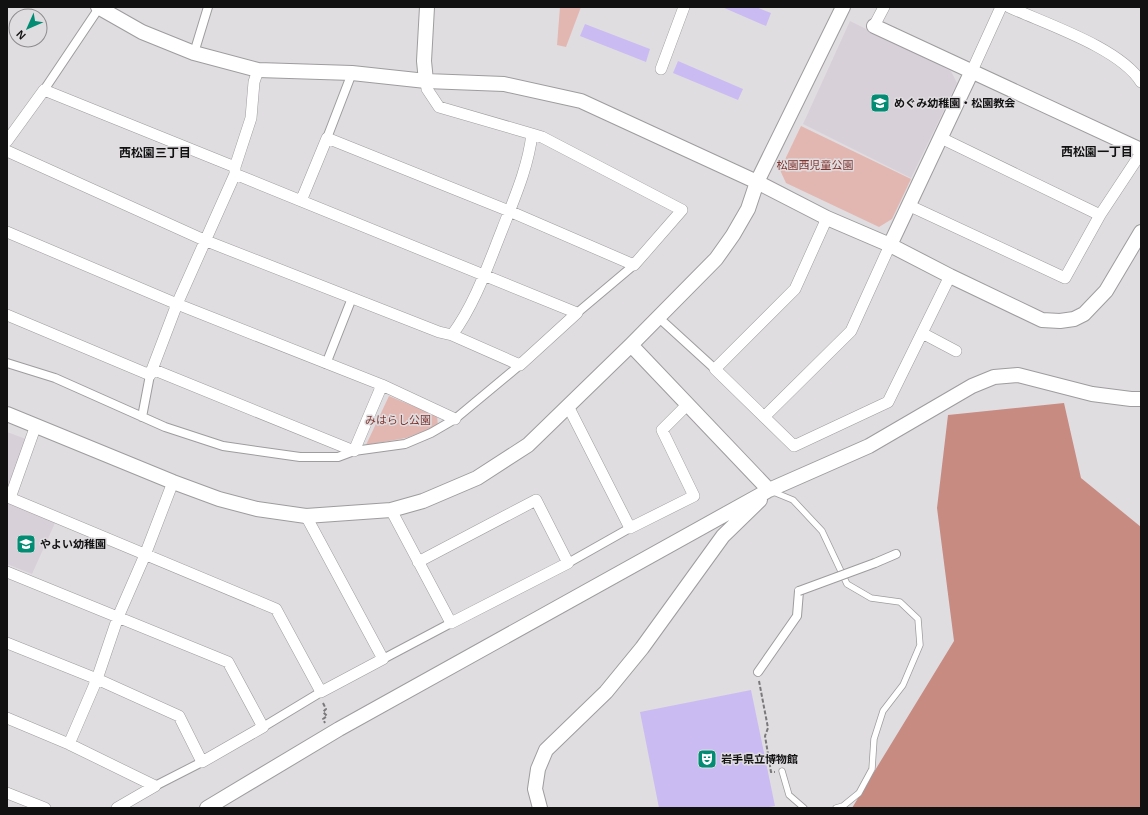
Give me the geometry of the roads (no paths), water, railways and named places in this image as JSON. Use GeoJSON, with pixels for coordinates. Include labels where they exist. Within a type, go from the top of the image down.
{"type":"FeatureCollection","features":[{"type":"Feature","properties":{"kind":"street"},"geometry":{"type":"LineString","coordinates":[[7,141],[44,90],[98,7],[142,32],[194,53],[258,70],[352,73],[426,81],[504,84],[581,101],[757,182],[827,218],[890,245],[950,276],[1042,320],[1060,322],[1074,319],[1084,314],[1106,291],[1141,232]]}},
{"type":"Feature","properties":{"kind":"street"},"geometry":{"type":"LineString","coordinates":[[194,53],[208,7]]}},
{"type":"Feature","properties":{"kind":"street"},"geometry":{"type":"LineString","coordinates":[[7,362],[55,378],[165,427],[223,446],[300,457],[338,457],[354,451],[405,444],[431,433],[455,419],[520,365],[577,313],[634,265],[682,210],[542,136],[439,107],[427,89],[424,61],[426,7]]}},
{"type":"Feature","properties":{"kind":"street"},"geometry":{"type":"LineString","coordinates":[[661,69],[684,7]]}},
{"type":"Feature","properties":{"kind":"street"},"geometry":{"type":"LineString","coordinates":[[7,414],[219,500],[257,509],[306,516],[391,510],[423,501],[477,478],[528,445],[632,345],[716,259],[734,235],[748,209],[757,182],[843,7]]}},
{"type":"Feature","properties":{"kind":"street"},"geometry":{"type":"LineString","coordinates":[[884,7],[874,26],[972,73],[1141,150]]}},
{"type":"Feature","properties":{"kind":"street"},"geometry":{"type":"LineString","coordinates":[[764,417],[851,331],[908,205],[972,73],[1001,7]]}},
{"type":"Feature","properties":{"kind":"street"},"geometry":{"type":"LineString","coordinates":[[1010,7],[1106,51],[1122,60],[1136,74],[1141,82]]}},
{"type":"Feature","properties":{"kind":"street"},"geometry":{"type":"LineString","coordinates":[[142,417],[151,372],[177,304],[235,171],[251,118],[254,82],[258,70]]}},
{"type":"Feature","properties":{"kind":"street"},"geometry":{"type":"LineString","coordinates":[[302,201],[352,73]]}},
{"type":"Feature","properties":{"kind":"street"},"geometry":{"type":"LineString","coordinates":[[44,90],[302,201],[577,313]]}},
{"type":"Feature","properties":{"kind":"street"},"geometry":{"type":"LineString","coordinates":[[452,335],[484,276],[526,162],[532,134]]}},
{"type":"Feature","properties":{"kind":"street"},"geometry":{"type":"LineString","coordinates":[[327,138],[509,211],[634,265]]}},
{"type":"Feature","properties":{"kind":"street"},"geometry":{"type":"LineString","coordinates":[[941,138],[1100,214]]}},
{"type":"Feature","properties":{"kind":"street"},"geometry":{"type":"LineString","coordinates":[[7,151],[204,240],[439,332],[452,335],[520,365]]}},
{"type":"Feature","properties":{"kind":"street"},"geometry":{"type":"LineString","coordinates":[[908,205],[1065,278],[1100,214],[1141,153]]}},
{"type":"Feature","properties":{"kind":"street"},"geometry":{"type":"LineString","coordinates":[[715,369],[794,288],[827,218]]}},
{"type":"Feature","properties":{"kind":"street"},"geometry":{"type":"LineString","coordinates":[[7,232],[177,304],[382,385],[455,419]]}},
{"type":"Feature","properties":{"kind":"street"},"geometry":{"type":"LineString","coordinates":[[658,317],[715,369],[794,446],[888,402],[950,276]]}},
{"type":"Feature","properties":{"kind":"street"},"geometry":{"type":"LineString","coordinates":[[326,364],[352,298]]}},
{"type":"Feature","properties":{"kind":"street"},"geometry":{"type":"LineString","coordinates":[[7,315],[354,451]]}},
{"type":"Feature","properties":{"kind":"street"},"geometry":{"type":"LineString","coordinates":[[922,333],[956,351]]}},
{"type":"Feature","properties":{"kind":"street"},"geometry":{"type":"LineString","coordinates":[[632,345],[768,490]]}},
{"type":"Feature","properties":{"kind":"street"},"geometry":{"type":"LineString","coordinates":[[206,808],[346,726],[768,490],[869,446],[972,386],[994,377],[1018,375],[1092,394],[1141,399]]}},
{"type":"Feature","properties":{"kind":"street"},"geometry":{"type":"LineString","coordinates":[[354,451],[382,385]]}},
{"type":"Feature","properties":{"kind":"street"},"geometry":{"type":"LineString","coordinates":[[117,808],[155,786],[202,762],[320,692],[568,563],[630,528],[694,496],[662,430],[688,404]]}},
{"type":"Feature","properties":{"kind":"street"},"geometry":{"type":"LineString","coordinates":[[568,406],[630,528]]}},
{"type":"Feature","properties":{"kind":"street"},"geometry":{"type":"LineString","coordinates":[[36,425],[10,498],[276,609],[320,692]]}},
{"type":"Feature","properties":{"kind":"street"},"geometry":{"type":"LineString","coordinates":[[69,744],[97,679],[118,617],[145,555],[173,482]]}},
{"type":"Feature","properties":{"kind":"street"},"geometry":{"type":"LineString","coordinates":[[540,808],[535,789],[538,769],[546,750],[606,692],[642,648],[723,536],[747,514],[768,490]]}},
{"type":"Feature","properties":{"kind":"street"},"geometry":{"type":"LineString","coordinates":[[418,562],[536,500],[568,563]]}},
{"type":"Feature","properties":{"kind":"street"},"geometry":{"type":"LineString","coordinates":[[391,510],[451,623]]}},
{"type":"Feature","properties":{"kind":"street"},"geometry":{"type":"LineString","coordinates":[[306,516],[383,659]]}},
{"type":"Feature","properties":{"kind":"street"},"geometry":{"type":"LineString","coordinates":[[758,672],[797,616],[799,591],[896,554]]}},
{"type":"Feature","properties":{"kind":"street"},"geometry":{"type":"LineString","coordinates":[[7,572],[228,662],[263,727]]}},
{"type":"Feature","properties":{"kind":"street"},"geometry":{"type":"LineString","coordinates":[[7,643],[97,679],[179,716],[202,762]]}},
{"type":"Feature","properties":{"kind":"street"},"geometry":{"type":"LineString","coordinates":[[7,718],[69,744],[155,786]]}},
{"type":"Feature","properties":{"kind":"street"},"geometry":{"type":"LineString","coordinates":[[7,793],[45,808]]}},
{"type":"Feature","properties":{"kind":"lane"},"geometry":{"type":"LineString","coordinates":[[768,490],[793,500],[814,522],[822,532],[847,584],[871,598],[900,602],[918,619],[920,645],[903,685],[883,711],[874,739],[872,769],[859,792],[843,806],[836,808]]}},
{"type":"Feature","properties":{"kind":"lane"},"geometry":{"type":"LineString","coordinates":[[782,771],[789,794],[804,808]]}},
{"type":"Feature","properties":{"kind":"place","name":"めぐみ幼稚園・松園教会"},"geometry":{"type":"Point","coordinates":[880,103]}},
{"type":"Feature","properties":{"kind":"place","name":"やよい幼稚園"},"geometry":{"type":"Point","coordinates":[26,544]}},
{"type":"Feature","properties":{"kind":"place","name":"岩手県立博物館"},"geometry":{"type":"Point","coordinates":[707,759]}},
{"type":"Feature","properties":{"kind":"district","name":"西松園一丁目"},"geometry":{"type":"Point","coordinates":[1097,152]}},
{"type":"Feature","properties":{"kind":"district","name":"西松園三丁目"},"geometry":{"type":"Point","coordinates":[155,153]}},
{"type":"Feature","properties":{"kind":"park label","name":"松園西児童公園"},"geometry":{"type":"Point","coordinates":[815,165]}},
{"type":"Feature","properties":{"kind":"park label","name":"みはらし公園"},"geometry":{"type":"Point","coordinates":[398,420]}}]}
